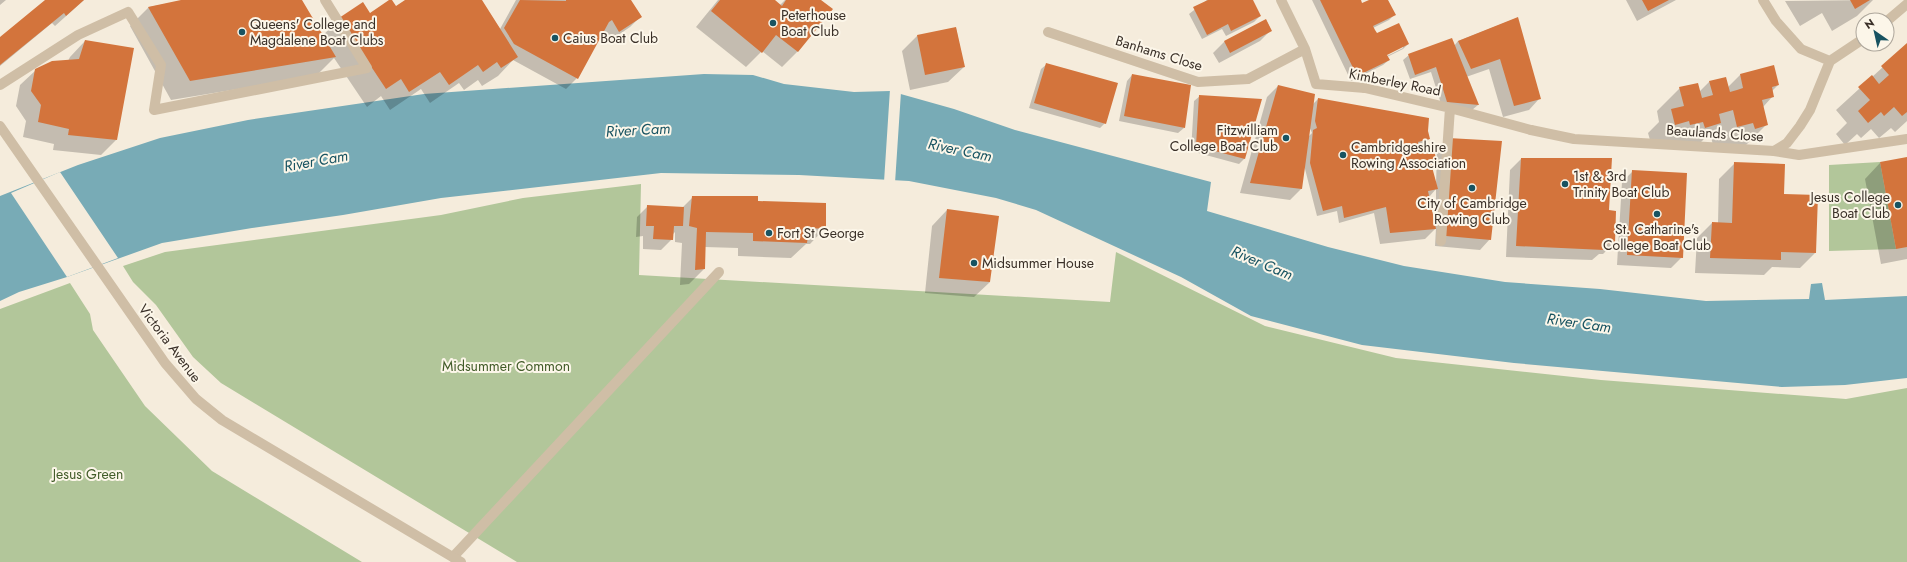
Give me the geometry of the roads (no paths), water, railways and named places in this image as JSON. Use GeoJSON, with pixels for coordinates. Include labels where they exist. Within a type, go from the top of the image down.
{"type":"FeatureCollection","features":[{"type":"Feature","properties":{"kind":"street"},"geometry":{"type":"LineString","coordinates":[[0,85],[78,35],[128,12],[161,65],[154,110],[367,68],[325,0]]}},
{"type":"Feature","properties":{"kind":"street","name":"Kimberley Road"},"geometry":{"type":"LineString","coordinates":[[1281,0],[1304,48],[1316,84],[1365,88],[1450,108],[1531,130]]}},
{"type":"Feature","properties":{"kind":"street"},"geometry":{"type":"LineString","coordinates":[[1763,0],[1776,21],[1801,49],[1830,61],[1855,44]]}},
{"type":"Feature","properties":{"kind":"street"},"geometry":{"type":"LineString","coordinates":[[1895,14],[1907,4]]}},
{"type":"Feature","properties":{"kind":"street","name":"Banhams Close"},"geometry":{"type":"LineString","coordinates":[[1048,32],[1198,82],[1248,79],[1304,48]]}},
{"type":"Feature","properties":{"kind":"street","name":"Beaulands Close"},"geometry":{"type":"LineString","coordinates":[[1531,130],[1574,140],[1774,151],[1787,144],[1810,110],[1830,61]]}},
{"type":"Feature","properties":{"kind":"street"},"geometry":{"type":"LineString","coordinates":[[1440,241],[1450,108]]}},
{"type":"Feature","properties":{"kind":"street","name":"Victoria Avenue"},"geometry":{"type":"LineString","coordinates":[[0,126],[27,162],[165,363],[196,399],[222,420],[457,560]]}},
{"type":"Feature","properties":{"kind":"street"},"geometry":{"type":"LineString","coordinates":[[1774,151],[1800,155],[1907,139]]}},
{"type":"Feature","properties":{"kind":"street"},"geometry":{"type":"LineString","coordinates":[[457,560],[719,272]]}},
{"type":"Feature","properties":{"kind":"water","name":"River Cam"},"geometry":{"type":"Polygon","coordinates":[[[704,74],[753,75],[784,84],[854,92],[890,91],[954,109],[1015,130],[1211,182],[1207,211],[1328,247],[1404,266],[1505,282],[1600,289],[1706,301],[1809,299],[1811,284],[1822,283],[1825,300],[1907,296],[1907,378],[1845,385],[1782,387],[1514,363],[1362,345],[1251,316],[1181,277],[1036,210],[996,198],[909,181],[799,175],[661,173],[441,198],[162,243],[67,277],[19,292],[0,301],[0,196],[78,165],[160,138],[248,120],[424,94],[704,74]]]}},
{"type":"Feature","properties":{"kind":"place","name":"Peterhouse Boat Club"},"geometry":{"type":"Point","coordinates":[773,23]}},
{"type":"Feature","properties":{"kind":"place","name":"Queens' College and Magdalene Boat Clubs"},"geometry":{"type":"Point","coordinates":[242,32]}},
{"type":"Feature","properties":{"kind":"place","name":"Caius Boat Club"},"geometry":{"type":"Point","coordinates":[555,38]}},
{"type":"Feature","properties":{"kind":"place","name":"Fitzwilliam College Boat Club"},"geometry":{"type":"Point","coordinates":[1286,138]}},
{"type":"Feature","properties":{"kind":"place","name":"Cambridgeshire Rowing Association"},"geometry":{"type":"Point","coordinates":[1343,155]}},
{"type":"Feature","properties":{"kind":"place","name":"1st & 3rd Trinity Boat Club"},"geometry":{"type":"Point","coordinates":[1565,184]}},
{"type":"Feature","properties":{"kind":"place","name":"City of Cambridge Rowing Club"},"geometry":{"type":"Point","coordinates":[1472,188]}},
{"type":"Feature","properties":{"kind":"place","name":"Jesus College Boat Club"},"geometry":{"type":"Point","coordinates":[1898,205]}},
{"type":"Feature","properties":{"kind":"place","name":"St. Catharine's College Boat Club"},"geometry":{"type":"Point","coordinates":[1657,214]}},
{"type":"Feature","properties":{"kind":"place","name":"Fort St George"},"geometry":{"type":"Point","coordinates":[769,233]}},
{"type":"Feature","properties":{"kind":"place","name":"Midsummer House"},"geometry":{"type":"Point","coordinates":[974,263]}},
{"type":"Feature","properties":{"kind":"park label","name":"Midsummer Common"},"geometry":{"type":"Point","coordinates":[506,366]}},
{"type":"Feature","properties":{"kind":"park label","name":"Jesus Green"},"geometry":{"type":"Point","coordinates":[88,474]}}]}
